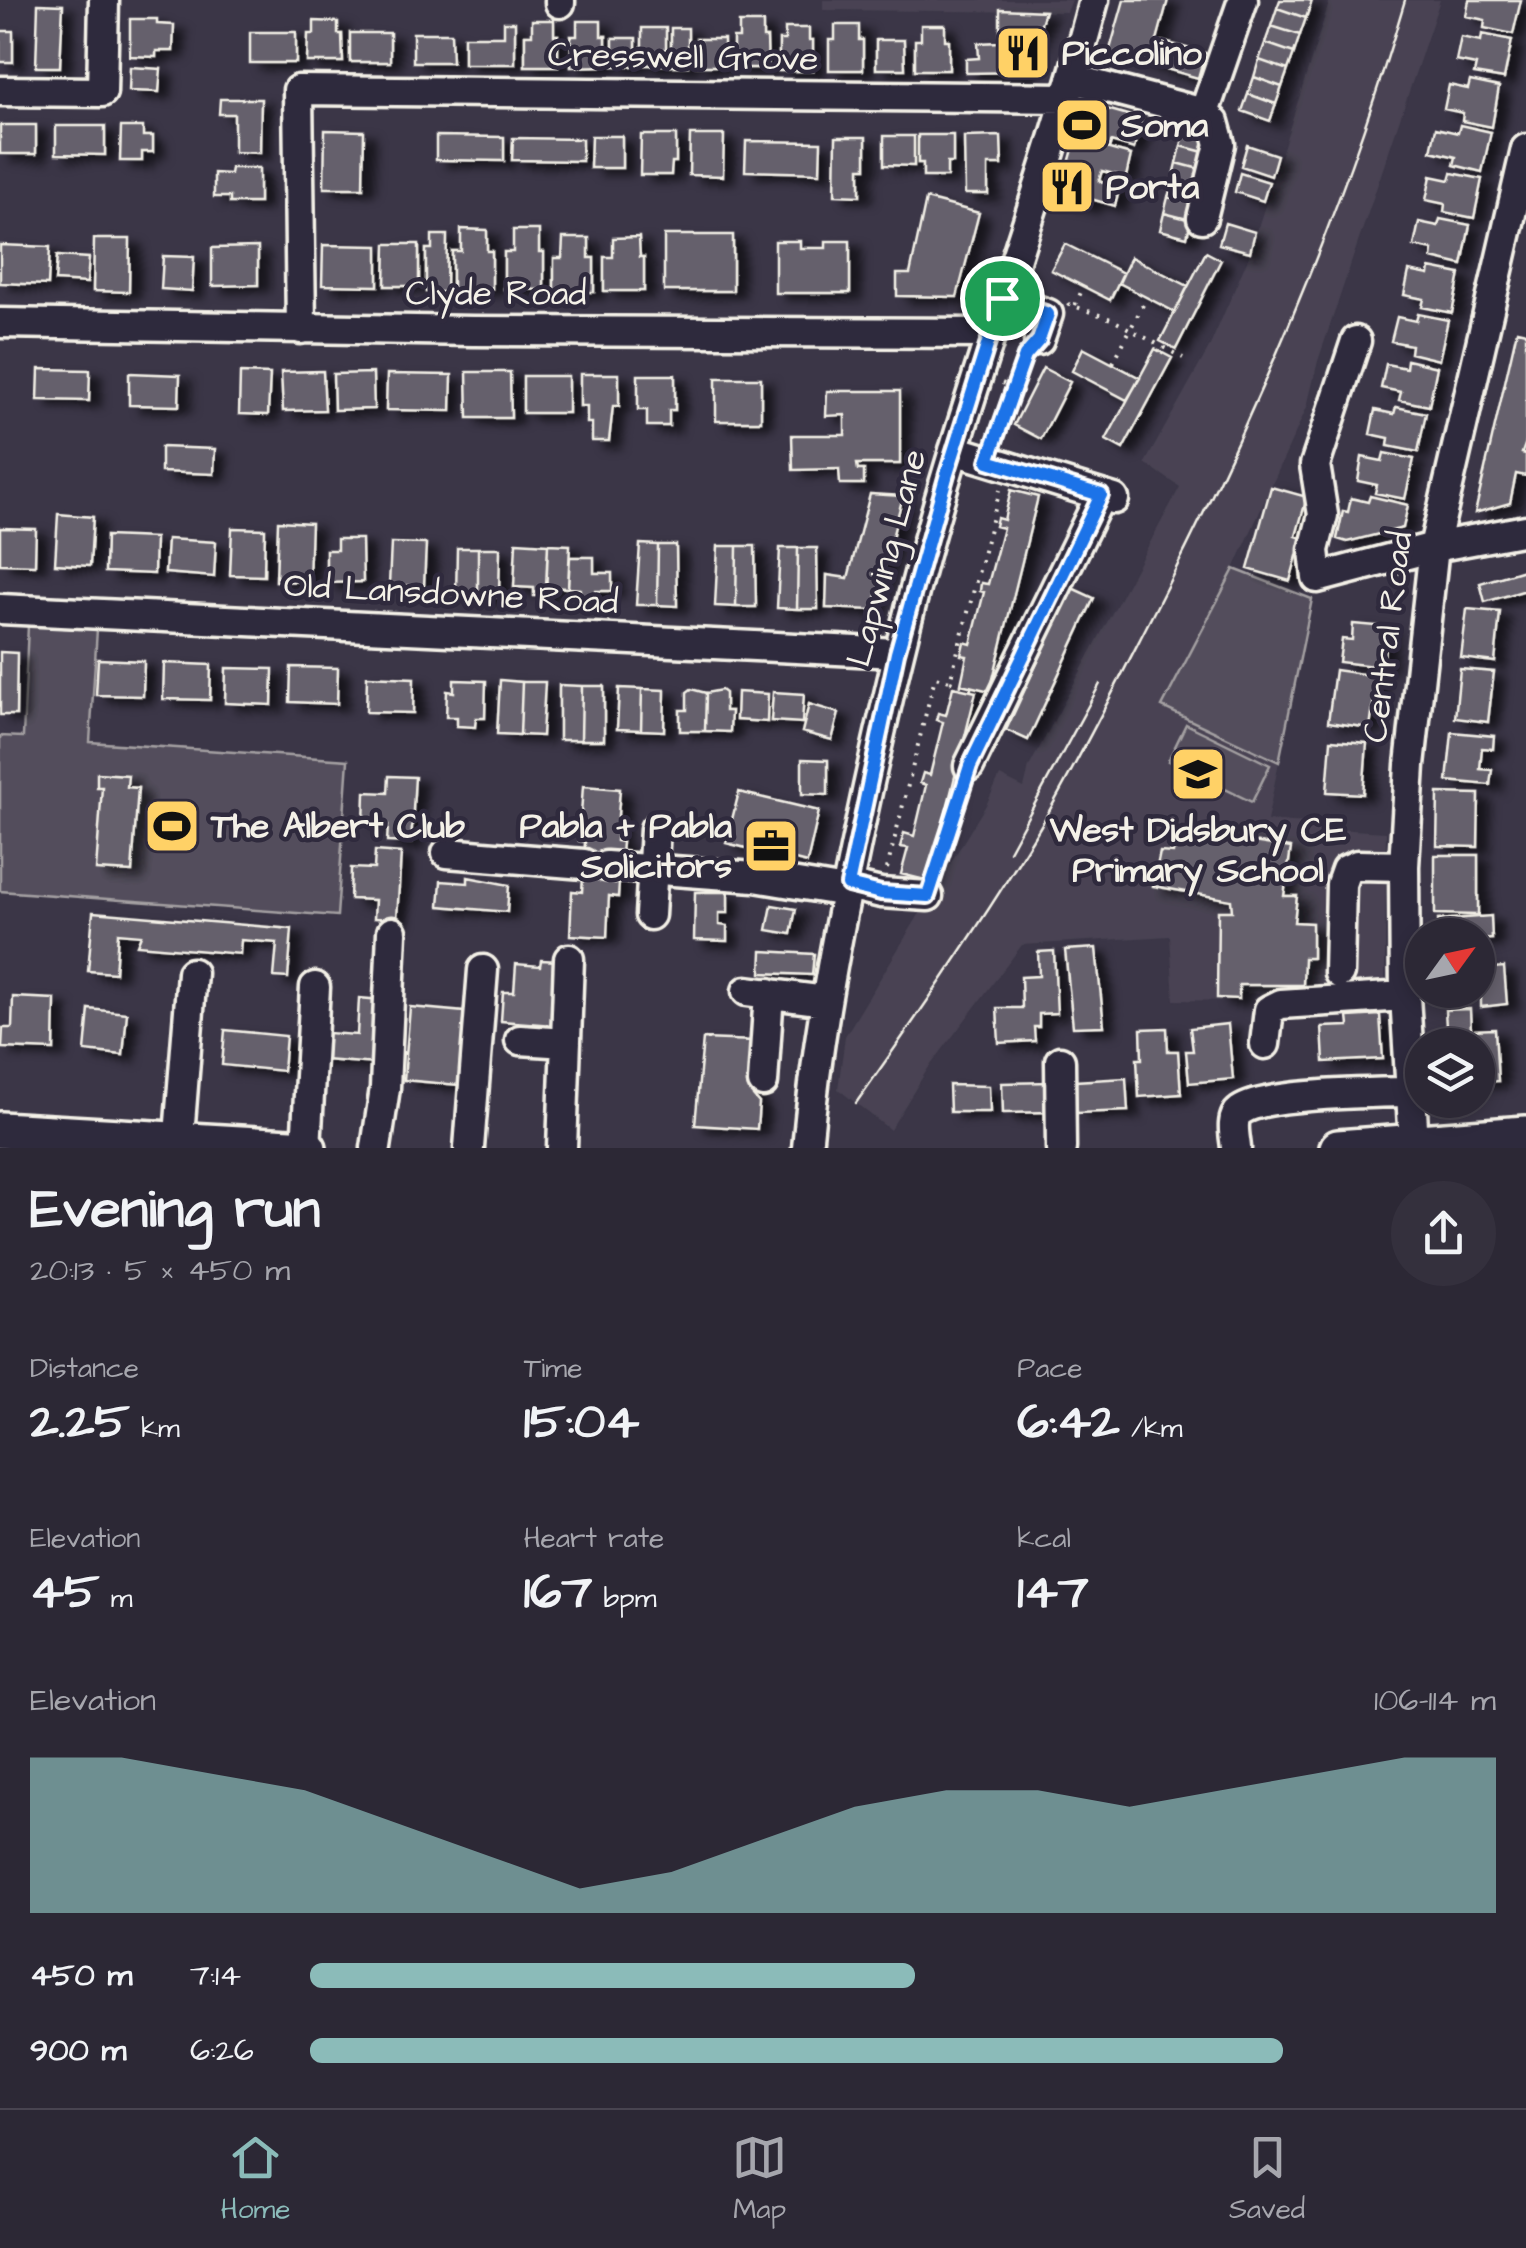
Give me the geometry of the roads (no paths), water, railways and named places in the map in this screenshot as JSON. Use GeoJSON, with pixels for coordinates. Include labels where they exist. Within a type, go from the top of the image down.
{"type":"FeatureCollection","features":[{"type":"Feature","properties":{"kind":"main road"},"geometry":{"type":"LineString","coordinates":[[0,1130],[178,1144],[298,1148]]}},
{"type":"Feature","properties":{"kind":"main road"},"geometry":{"type":"LineString","coordinates":[[1354,1147],[1414,1142],[1450,1144],[1526,1134]]}},
{"type":"Feature","properties":{"kind":"street"},"geometry":{"type":"LineString","coordinates":[[0,91],[102,92],[104,0]]}},
{"type":"Feature","properties":{"kind":"street","name":"Lapwing Lane"},"geometry":{"type":"LineString","coordinates":[[807,1148],[826,1001],[897,653],[954,450],[1070,89],[1094,0]]}},
{"type":"Feature","properties":{"kind":"street"},"geometry":{"type":"LineString","coordinates":[[1202,218],[1220,144],[1214,122],[1204,113],[1243,0]]}},
{"type":"Feature","properties":{"kind":"street","name":"Cresswell Grove"},"geometry":{"type":"LineString","coordinates":[[301,329],[298,90],[1070,89],[1204,113]]}},
{"type":"Feature","properties":{"kind":"street","name":"Central Road"},"geometry":{"type":"LineString","coordinates":[[1406,1028],[1404,866],[1410,765],[1434,547],[1526,149]]}},
{"type":"Feature","properties":{"kind":"street"},"geometry":{"type":"LineString","coordinates":[[1002,298],[1048,314],[1039,340]]}},
{"type":"Feature","properties":{"kind":"street","name":"Clyde Road"},"geometry":{"type":"LineString","coordinates":[[0,324],[301,329],[472,342],[991,333]]}},
{"type":"Feature","properties":{"kind":"street"},"geometry":{"type":"LineString","coordinates":[[1356,340],[1315,465],[1323,515],[1314,550],[1316,578],[1434,547],[1526,530]]}},
{"type":"Feature","properties":{"kind":"street"},"geometry":{"type":"LineString","coordinates":[[954,450],[1108,497],[970,766]]}},
{"type":"Feature","properties":{"kind":"street","name":"Old Lansdowne Road"},"geometry":{"type":"LineString","coordinates":[[0,609],[897,653]]}},
{"type":"Feature","properties":{"kind":"street"},"geometry":{"type":"LineString","coordinates":[[650,914],[655,829]]}},
{"type":"Feature","properties":{"kind":"street"},"geometry":{"type":"LineString","coordinates":[[446,853],[754,877],[928,896]]}},
{"type":"Feature","properties":{"kind":"street"},"geometry":{"type":"LineString","coordinates":[[1339,974],[1341,884],[1346,870],[1357,865],[1404,866]]}},
{"type":"Feature","properties":{"kind":"street"},"geometry":{"type":"LineString","coordinates":[[376,1148],[384,1088],[392,932]]}},
{"type":"Feature","properties":{"kind":"street"},"geometry":{"type":"LineString","coordinates":[[562,1148],[569,959]]}},
{"type":"Feature","properties":{"kind":"street"},"geometry":{"type":"LineString","coordinates":[[469,1148],[483,970]]}},
{"type":"Feature","properties":{"kind":"street"},"geometry":{"type":"LineString","coordinates":[[178,1144],[192,973]]}},
{"type":"Feature","properties":{"kind":"street"},"geometry":{"type":"LineString","coordinates":[[298,1148],[315,987]]}},
{"type":"Feature","properties":{"kind":"street"},"geometry":{"type":"LineString","coordinates":[[763,1082],[758,992],[826,1001]]}},
{"type":"Feature","properties":{"kind":"street"},"geometry":{"type":"LineString","coordinates":[[1265,1044],[1269,1010],[1281,1004],[1404,996]]}},
{"type":"Feature","properties":{"kind":"street"},"geometry":{"type":"LineString","coordinates":[[520,1040],[566,1044]]}},
{"type":"Feature","properties":{"kind":"street"},"geometry":{"type":"LineString","coordinates":[[1060,1061],[1060,1148]]}},
{"type":"Feature","properties":{"kind":"street"},"geometry":{"type":"LineString","coordinates":[[1236,1148],[1234,1119],[1240,1111],[1252,1107],[1324,1096],[1405,1092]]}},
{"type":"Feature","properties":{"kind":"street","name":"Central Road"},"geometry":{"type":"LineString","coordinates":[[1412,1118],[1414,1142]]}},
{"type":"Feature","properties":{"kind":"tram line"},"geometry":{"type":"LineString","coordinates":[[856,1103],[951,967],[1040,827],[1196,528],[1265,381],[1327,231],[1405,0]]}},
{"type":"Feature","properties":{"kind":"tram line"},"geometry":{"type":"LineString","coordinates":[[1009,851],[1100,684]]}},
{"type":"Feature","properties":{"kind":"place","name":"Piccolino"},"geometry":{"type":"Point","coordinates":[1023,53]}},
{"type":"Feature","properties":{"kind":"place","name":"Soma"},"geometry":{"type":"Point","coordinates":[1082,125]}},
{"type":"Feature","properties":{"kind":"place","name":"Porta"},"geometry":{"type":"Point","coordinates":[1067,187]}},
{"type":"Feature","properties":{"kind":"place","name":"West Didsbury CE Primary School"},"geometry":{"type":"Point","coordinates":[1198,774]}},
{"type":"Feature","properties":{"kind":"place","name":"The Albert Club"},"geometry":{"type":"Point","coordinates":[172,826]}},
{"type":"Feature","properties":{"kind":"place","name":"Pabla + Pabla Solicitors"},"geometry":{"type":"Point","coordinates":[771,846]}}]}
